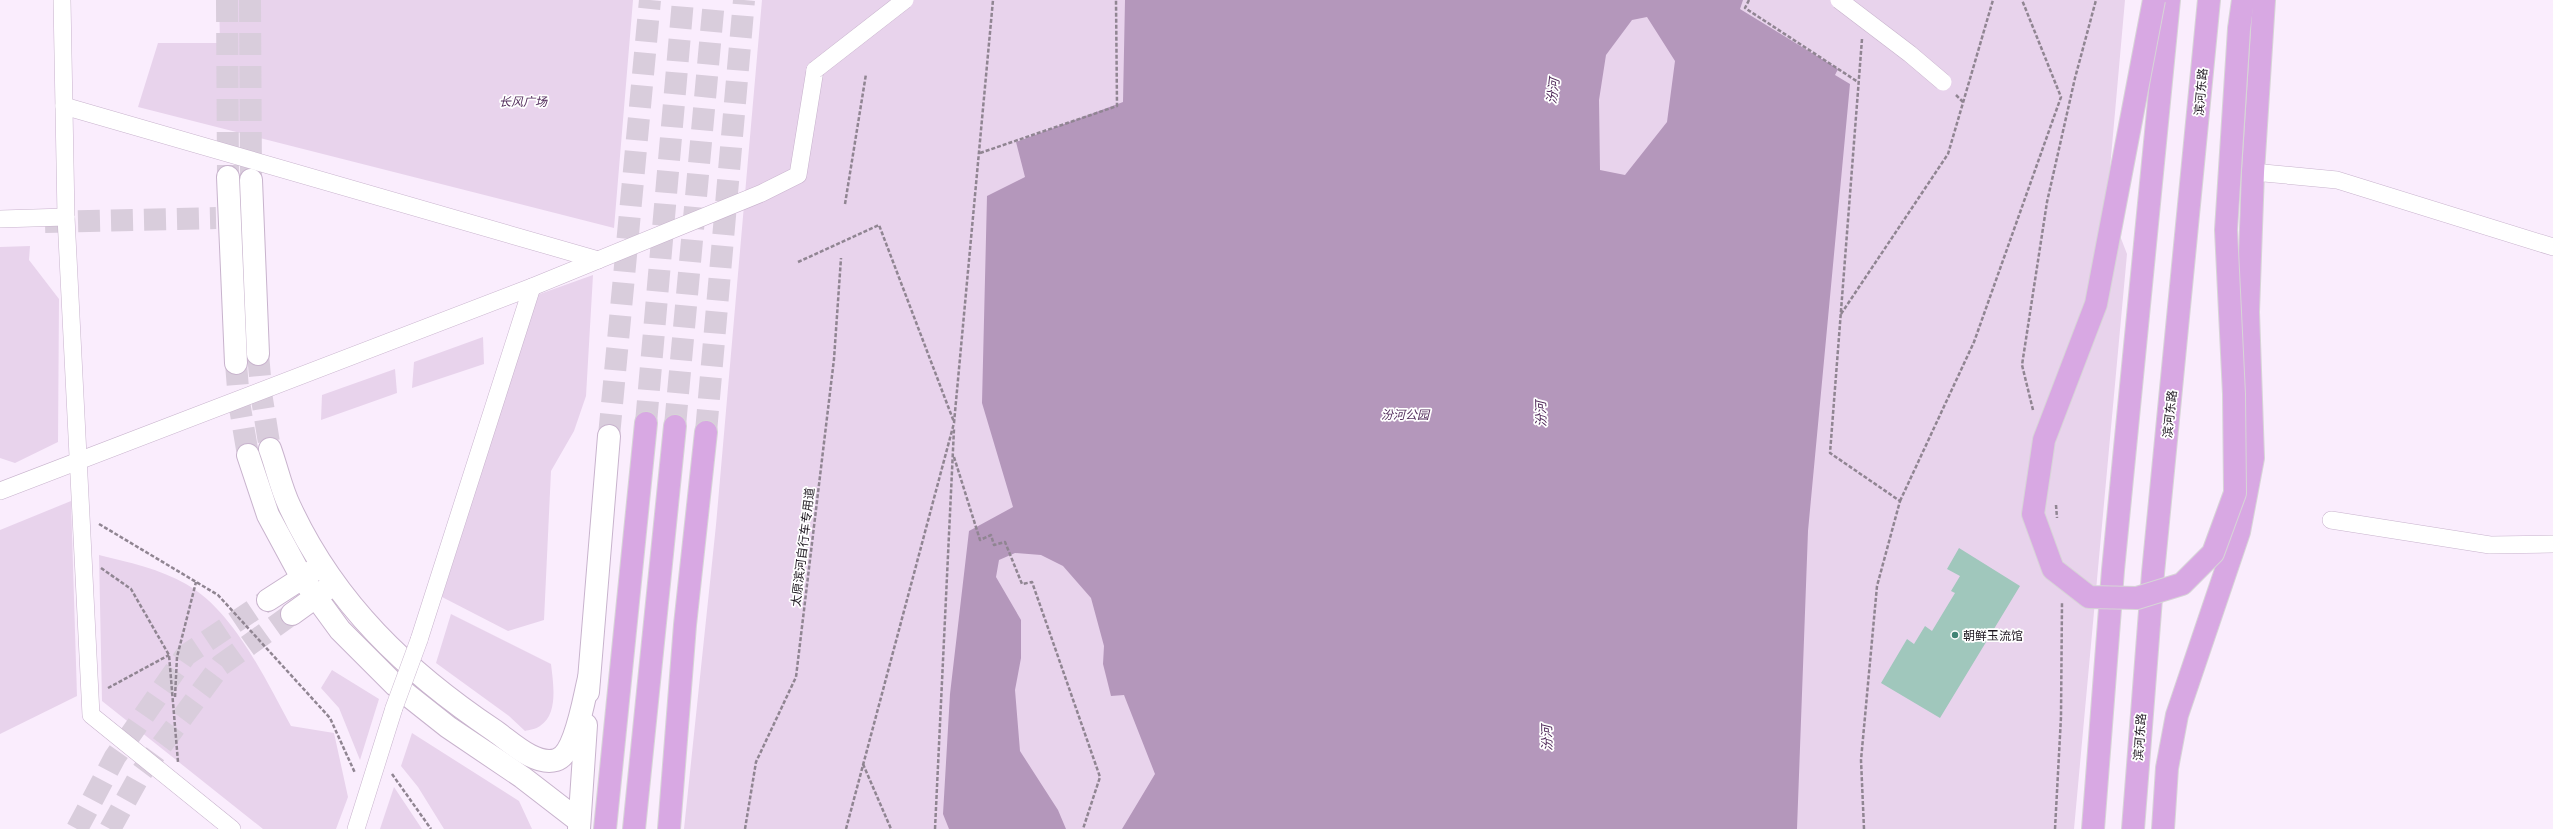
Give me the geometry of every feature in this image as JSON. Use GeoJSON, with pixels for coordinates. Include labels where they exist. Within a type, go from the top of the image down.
{"type":"FeatureCollection","features":[{"type":"Feature","properties":{"kind":"highway"},"geometry":{"type":"LineString","coordinates":[[2154,0],[2096,304],[2044,440],[2033,514],[2053,569],[2089,597],[2137,598],[2182,584],[2213,553],[2235,493],[2234,394],[2226,230],[2239,29],[2243,0]]}},
{"type":"Feature","properties":{"kind":"highway"},"geometry":{"type":"LineString","coordinates":[[2093,829],[2114,562],[2169,0]]}},
{"type":"Feature","properties":{"kind":"highway","name":"滨河东路"},"geometry":{"type":"LineString","coordinates":[[2133,829],[2153,573],[2209,0]]}},
{"type":"Feature","properties":{"kind":"highway"},"geometry":{"type":"LineString","coordinates":[[2163,829],[2167,768],[2177,715],[2239,532],[2253,458],[2248,312],[2253,172],[2264,0]]}},
{"type":"Feature","properties":{"kind":"highway"},"geometry":{"type":"LineString","coordinates":[[604,829],[646,423]]}},
{"type":"Feature","properties":{"kind":"highway"},"geometry":{"type":"LineString","coordinates":[[634,829],[675,426]]}},
{"type":"Feature","properties":{"kind":"highway"},"geometry":{"type":"LineString","coordinates":[[669,829],[685,626],[706,432]]}},
{"type":"Feature","properties":{"kind":"street"},"geometry":{"type":"LineString","coordinates":[[62,0],[66,217],[91,715],[232,829]]}},
{"type":"Feature","properties":{"kind":"street"},"geometry":{"type":"LineString","coordinates":[[0,491],[532,287],[762,193],[798,175],[815,70],[905,0]]}},
{"type":"Feature","properties":{"kind":"street"},"geometry":{"type":"LineString","coordinates":[[1839,0],[1910,54],[1943,82]]}},
{"type":"Feature","properties":{"kind":"street"},"geometry":{"type":"LineString","coordinates":[[64,106],[598,260]]}},
{"type":"Feature","properties":{"kind":"street"},"geometry":{"type":"LineString","coordinates":[[2253,172],[2337,180],[2553,247]]}},
{"type":"Feature","properties":{"kind":"street"},"geometry":{"type":"LineString","coordinates":[[228,177],[222,218],[236,363]]}},
{"type":"Feature","properties":{"kind":"street"},"geometry":{"type":"LineString","coordinates":[[251,180],[258,354]]}},
{"type":"Feature","properties":{"kind":"street"},"geometry":{"type":"LineString","coordinates":[[0,219],[66,217]]}},
{"type":"Feature","properties":{"kind":"street"},"geometry":{"type":"LineString","coordinates":[[222,218],[252,218]]}},
{"type":"Feature","properties":{"kind":"street"},"geometry":{"type":"LineString","coordinates":[[356,829],[394,708],[419,640],[532,287]]}},
{"type":"Feature","properties":{"kind":"street"},"geometry":{"type":"LineString","coordinates":[[579,825],[589,678],[609,436]]}},
{"type":"Feature","properties":{"kind":"street"},"geometry":{"type":"LineString","coordinates":[[270,449],[289,506],[321,566],[334,584],[358,615],[410,668],[462,709],[535,759],[556,760],[569,751],[589,678]]}},
{"type":"Feature","properties":{"kind":"street"},"geometry":{"type":"LineString","coordinates":[[248,455],[268,515],[302,578],[340,630],[395,685],[448,727],[522,777],[579,825]]}},
{"type":"Feature","properties":{"kind":"street"},"geometry":{"type":"LineString","coordinates":[[2331,520],[2490,545],[2553,544]]}},
{"type":"Feature","properties":{"kind":"street"},"geometry":{"type":"LineString","coordinates":[[268,600],[321,566]]}},
{"type":"Feature","properties":{"kind":"street"},"geometry":{"type":"LineString","coordinates":[[292,614],[334,584]]}},
{"type":"Feature","properties":{"kind":"path"},"geometry":{"type":"LineString","coordinates":[[936,829],[954,423],[993,0]]}},
{"type":"Feature","properties":{"kind":"path"},"geometry":{"type":"LineString","coordinates":[[980,152],[1117,106],[1116,0]]}},
{"type":"Feature","properties":{"kind":"path"},"geometry":{"type":"LineString","coordinates":[[1748,0],[1745,8],[1858,82],[1830,453],[1900,501]]}},
{"type":"Feature","properties":{"kind":"path"},"geometry":{"type":"LineString","coordinates":[[1841,314],[1948,154],[1993,0]]}},
{"type":"Feature","properties":{"kind":"path"},"geometry":{"type":"LineString","coordinates":[[1864,829],[1861,760],[1877,586],[1900,501],[1974,342],[2061,97],[2022,0]]}},
{"type":"Feature","properties":{"kind":"path"},"geometry":{"type":"LineString","coordinates":[[844,204],[866,74]]}},
{"type":"Feature","properties":{"kind":"path"},"geometry":{"type":"LineString","coordinates":[[798,262],[878,225],[954,423],[846,829]]}},
{"type":"Feature","properties":{"kind":"path","name":"太原滨河自行车专用道"},"geometry":{"type":"LineString","coordinates":[[744,829],[756,762],[796,677],[834,359],[841,258]]}},
{"type":"Feature","properties":{"kind":"path"},"geometry":{"type":"LineString","coordinates":[[953,454],[980,540],[991,535],[994,545],[1005,542],[1022,584],[1032,582],[1100,777],[1083,829]]}},
{"type":"Feature","properties":{"kind":"path"},"geometry":{"type":"LineString","coordinates":[[82,514],[218,595],[330,718],[365,799]]}},
{"type":"Feature","properties":{"kind":"path"},"geometry":{"type":"LineString","coordinates":[[84,559],[111,573],[131,589],[169,655],[180,787]]}},
{"type":"Feature","properties":{"kind":"path"},"geometry":{"type":"LineString","coordinates":[[174,707],[177,657],[196,582]]}},
{"type":"Feature","properties":{"kind":"path"},"geometry":{"type":"LineString","coordinates":[[90,696],[120,683],[169,655]]}},
{"type":"Feature","properties":{"kind":"path"},"geometry":{"type":"LineString","coordinates":[[377,764],[396,777],[431,829]]}},
{"type":"Feature","properties":{"kind":"path"},"geometry":{"type":"LineString","coordinates":[[863,764],[891,829]]}},
{"type":"Feature","properties":{"kind":"green space","name":"长风广场"},"geometry":{"type":"Polygon","coordinates":[[[219,0],[633,0],[614,228],[138,107],[158,43],[220,43],[219,0]]]}},
{"type":"Feature","properties":{"kind":"green space","name":"汾河公园"},"geometry":{"type":"Polygon","coordinates":[[[762,0],[2125,0],[2107,202],[2127,254],[2074,829],[684,829],[716,525],[762,0]]]}},
{"type":"Feature","properties":{"kind":"green space"},"geometry":{"type":"Polygon","coordinates":[[[30,246],[29,260],[59,299],[58,442],[15,463],[0,458],[0,247],[30,246]]]}},
{"type":"Feature","properties":{"kind":"green space"},"geometry":{"type":"Polygon","coordinates":[[[593,275],[586,396],[574,431],[551,471],[544,620],[508,631],[442,597],[537,295],[593,275]]]}},
{"type":"Feature","properties":{"kind":"green space"},"geometry":{"type":"Polygon","coordinates":[[[483,337],[484,364],[412,388],[414,362],[483,337]]]}},
{"type":"Feature","properties":{"kind":"green space"},"geometry":{"type":"Polygon","coordinates":[[[395,369],[397,393],[321,420],[322,395],[395,369]]]}},
{"type":"Feature","properties":{"kind":"green space"},"geometry":{"type":"Polygon","coordinates":[[[71,501],[77,696],[0,734],[0,530],[71,501]]]}},
{"type":"Feature","properties":{"kind":"green space"},"geometry":{"type":"Polygon","coordinates":[[[99,555],[144,566],[166,574],[186,584],[203,596],[219,611],[247,648],[291,726],[334,733],[348,797],[336,829],[263,829],[102,701],[99,555]]]}},
{"type":"Feature","properties":{"kind":"green space"},"geometry":{"type":"Polygon","coordinates":[[[451,614],[551,664],[553,697],[550,714],[546,721],[535,729],[525,731],[509,716],[436,663],[451,614]]]}},
{"type":"Feature","properties":{"kind":"green space"},"geometry":{"type":"Polygon","coordinates":[[[332,670],[379,699],[360,760],[339,708],[321,688],[332,670]]]}},
{"type":"Feature","properties":{"kind":"green space"},"geometry":{"type":"Polygon","coordinates":[[[412,733],[519,801],[532,829],[444,829],[418,787],[401,766],[412,733]]]}},
{"type":"Feature","properties":{"kind":"green space"},"geometry":{"type":"Polygon","coordinates":[[[394,787],[422,829],[380,829],[394,787]]]}},
{"type":"Feature","properties":{"kind":"water","name":"汾河"},"geometry":{"type":"Polygon","coordinates":[[[1125,0],[1743,0],[1740,9],[1838,69],[1835,75],[1850,84],[1808,531],[1797,829],[1122,829],[1155,774],[1124,695],[1111,696],[1103,664],[1104,646],[1091,598],[1063,566],[1041,555],[1015,553],[999,560],[996,577],[1021,620],[1021,658],[1015,690],[1020,751],[1058,810],[1066,829],[949,829],[943,814],[950,694],[969,531],[1013,507],[982,403],[987,196],[1025,177],[1016,142],[1123,102],[1125,0]],[[1647,17],[1632,20],[1606,55],[1599,100],[1600,170],[1625,175],[1667,122],[1675,61],[1647,17]]]}},
{"type":"Feature","properties":{"kind":"building","name":"朝鲜玉流馆"},"geometry":{"type":"Polygon","coordinates":[[[1959,548],[2020,586],[1940,718],[1881,683],[1907,639],[1914,644],[1925,626],[1932,631],[1955,593],[1951,591],[1960,576],[1947,569],[1959,548]]]}},
{"type":"Feature","properties":{"kind":"tunnel"},"geometry":{"type":"LineString","coordinates":[[227,0],[228,177]]}},
{"type":"Feature","properties":{"kind":"tunnel"},"geometry":{"type":"LineString","coordinates":[[250,0],[251,180]]}},
{"type":"Feature","properties":{"kind":"tunnel"},"geometry":{"type":"LineString","coordinates":[[609,436],[650,0]]}},
{"type":"Feature","properties":{"kind":"tunnel"},"geometry":{"type":"LineString","coordinates":[[646,423],[683,0]]}},
{"type":"Feature","properties":{"kind":"tunnel"},"geometry":{"type":"LineString","coordinates":[[675,426],[714,0]]}},
{"type":"Feature","properties":{"kind":"tunnel"},"geometry":{"type":"LineString","coordinates":[[706,432],[744,0]]}},
{"type":"Feature","properties":{"kind":"tunnel"},"geometry":{"type":"LineString","coordinates":[[45,222],[216,218]]}},
{"type":"Feature","properties":{"kind":"tunnel"},"geometry":{"type":"LineString","coordinates":[[258,354],[262,399],[270,449]]}},
{"type":"Feature","properties":{"kind":"tunnel"},"geometry":{"type":"LineString","coordinates":[[236,363],[239,402],[248,455]]}},
{"type":"Feature","properties":{"kind":"tunnel"},"geometry":{"type":"LineString","coordinates":[[77,829],[115,757],[186,655],[268,600]]}},
{"type":"Feature","properties":{"kind":"tunnel"},"geometry":{"type":"LineString","coordinates":[[110,829],[141,773],[221,665],[292,614]]}},
{"type":"Feature","properties":{"kind":"place","name":"朝鲜玉流馆"},"geometry":{"type":"Point","coordinates":[1955,635]}}]}
